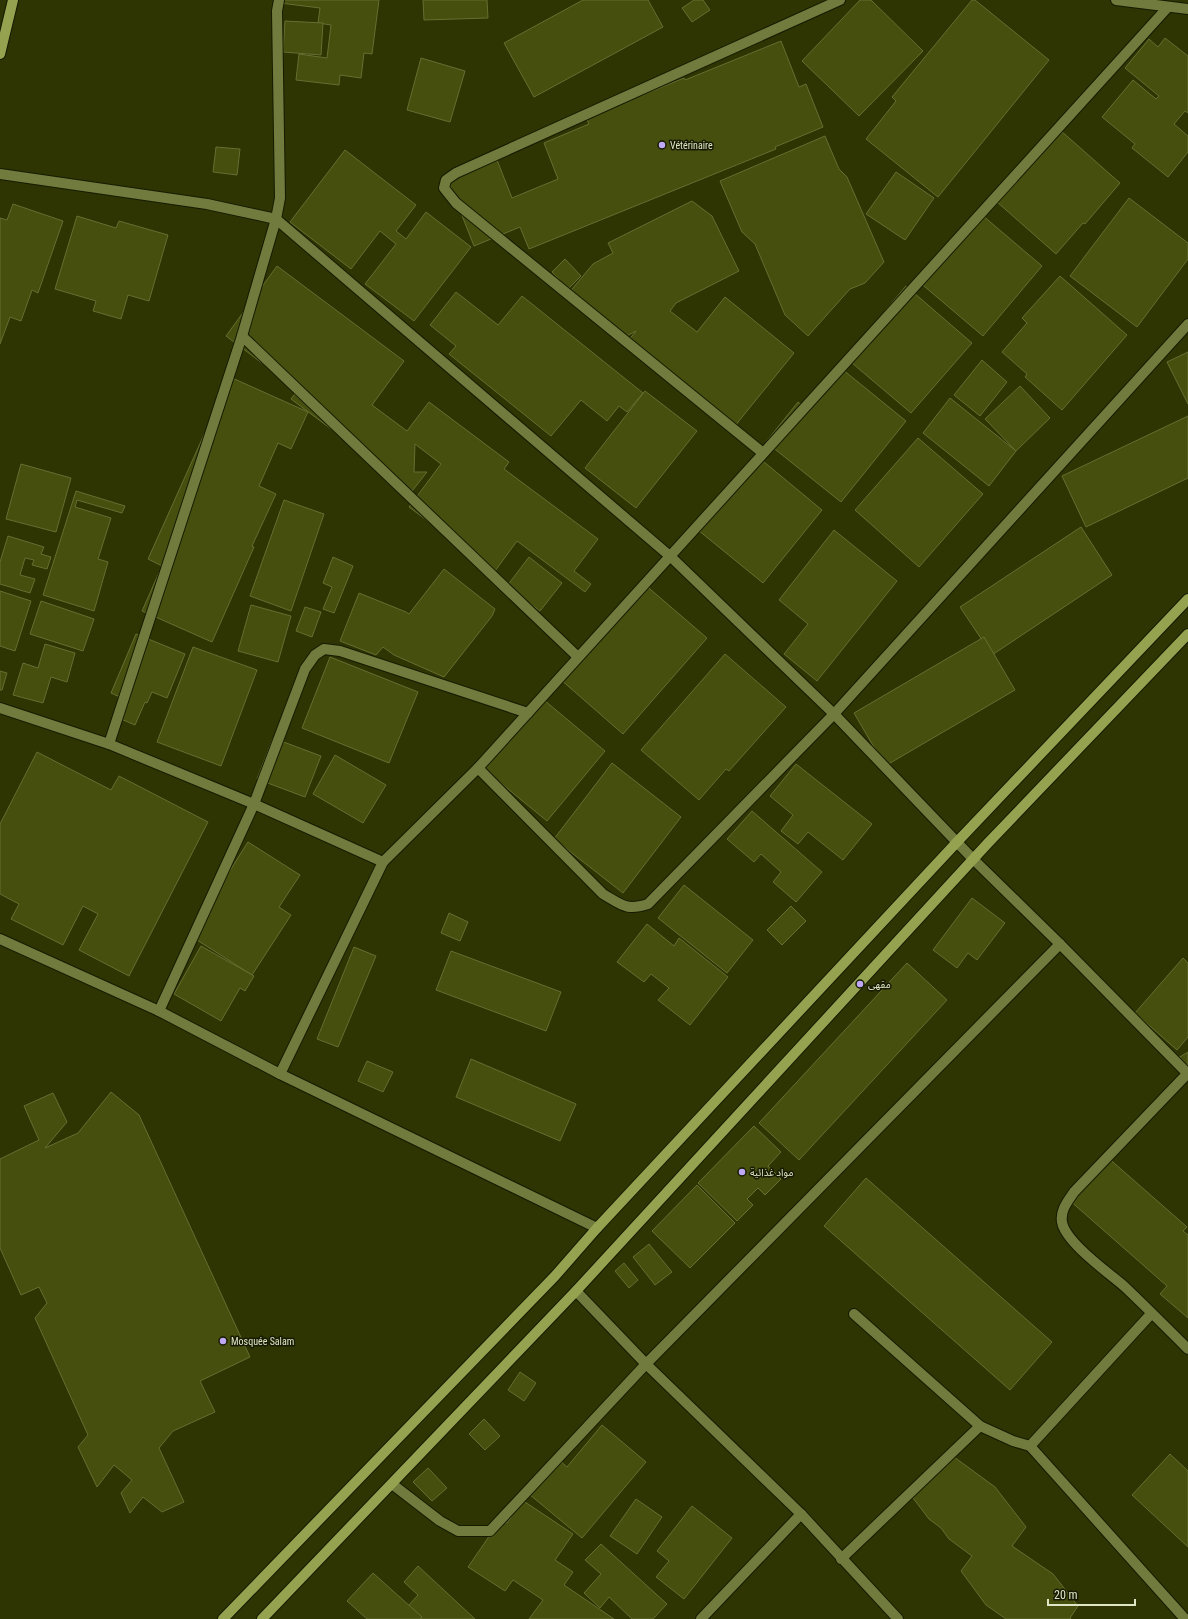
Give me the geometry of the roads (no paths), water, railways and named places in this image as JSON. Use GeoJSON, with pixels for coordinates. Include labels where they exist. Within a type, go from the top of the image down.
{"type":"FeatureCollection","features":[{"type":"Feature","properties":{"kind":"main road"},"geometry":{"type":"LineString","coordinates":[[0,54],[13,0]]}},
{"type":"Feature","properties":{"kind":"main road"},"geometry":{"type":"LineString","coordinates":[[224,1619],[556,1276],[596,1228],[957,842],[1188,599]]}},
{"type":"Feature","properties":{"kind":"main road"},"geometry":{"type":"LineString","coordinates":[[262,1619],[576,1291],[973,859],[1188,634]]}},
{"type":"Feature","properties":{"kind":"street"},"geometry":{"type":"LineString","coordinates":[[109,744],[242,336],[276,219],[280,198],[278,0]]}},
{"type":"Feature","properties":{"kind":"street"},"geometry":{"type":"LineString","coordinates":[[764,453],[456,203],[444,188],[446,180],[456,173],[840,0]]}},
{"type":"Feature","properties":{"kind":"street"},"geometry":{"type":"LineString","coordinates":[[1116,0],[1188,9]]}},
{"type":"Feature","properties":{"kind":"street"},"geometry":{"type":"LineString","coordinates":[[280,1074],[383,862],[478,768],[671,557],[1168,7]]}},
{"type":"Feature","properties":{"kind":"street"},"geometry":{"type":"LineString","coordinates":[[0,174],[207,204],[276,219],[671,557],[834,714],[973,859],[1060,944],[1188,1074],[1074,1192],[1064,1206],[1062,1213],[1062,1222],[1064,1227],[1078,1246],[1125,1288],[1188,1349]]}},
{"type":"Feature","properties":{"kind":"street"},"geometry":{"type":"LineString","coordinates":[[478,768],[603,894],[623,906],[635,908],[648,904],[834,714],[1188,324]]}},
{"type":"Feature","properties":{"kind":"street"},"geometry":{"type":"LineString","coordinates":[[242,336],[578,657]]}},
{"type":"Feature","properties":{"kind":"street"},"geometry":{"type":"LineString","coordinates":[[159,1011],[254,804],[305,669],[315,655],[324,649],[340,651],[528,713]]}},
{"type":"Feature","properties":{"kind":"street"},"geometry":{"type":"LineString","coordinates":[[0,708],[109,744],[254,804],[383,862]]}},
{"type":"Feature","properties":{"kind":"street"},"geometry":{"type":"LineString","coordinates":[[0,939],[159,1011],[280,1074],[596,1228]]}},
{"type":"Feature","properties":{"kind":"street"},"geometry":{"type":"LineString","coordinates":[[392,1484],[440,1521],[458,1531],[490,1532],[646,1364],[1060,944]]}},
{"type":"Feature","properties":{"kind":"street"},"geometry":{"type":"LineString","coordinates":[[576,1291],[646,1364],[801,1514],[898,1619]]}},
{"type":"Feature","properties":{"kind":"street"},"geometry":{"type":"LineString","coordinates":[[854,1314],[980,1426],[1013,1441],[1030,1446],[1185,1619]]}},
{"type":"Feature","properties":{"kind":"street"},"geometry":{"type":"LineString","coordinates":[[1030,1446],[1151,1314]]}},
{"type":"Feature","properties":{"kind":"street"},"geometry":{"type":"LineString","coordinates":[[841,1559],[980,1426]]}},
{"type":"Feature","properties":{"kind":"street"},"geometry":{"type":"LineString","coordinates":[[701,1619],[801,1514]]}},
{"type":"Feature","properties":{"kind":"place","name":"Vétérinaire"},"geometry":{"type":"Point","coordinates":[662,145]}},
{"type":"Feature","properties":{"kind":"place","name":"مقهى"},"geometry":{"type":"Point","coordinates":[860,984]}},
{"type":"Feature","properties":{"kind":"place","name":"مواد غذائية"},"geometry":{"type":"Point","coordinates":[742,1172]}},
{"type":"Feature","properties":{"kind":"place","name":"Mosquée Salam"},"geometry":{"type":"Point","coordinates":[223,1341]}}]}
